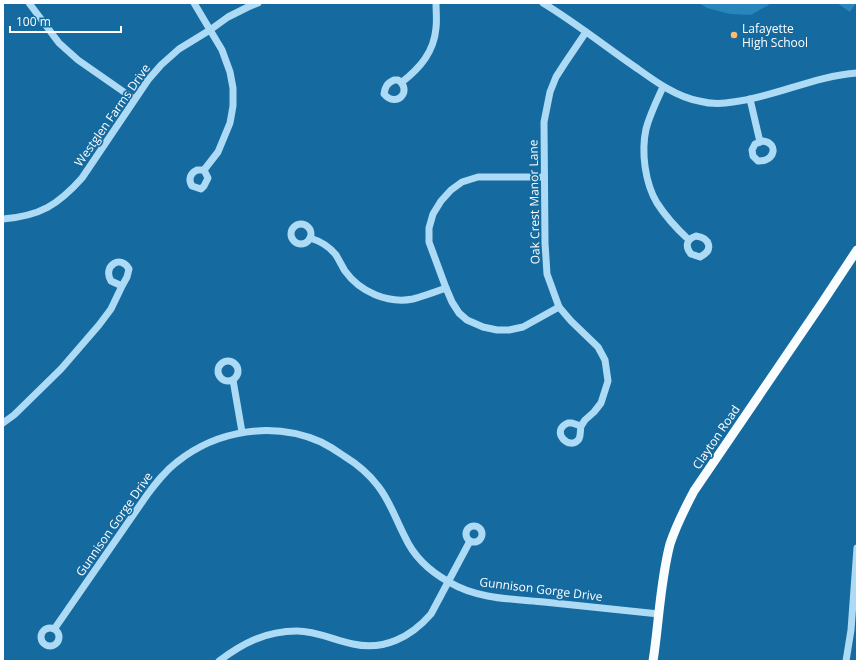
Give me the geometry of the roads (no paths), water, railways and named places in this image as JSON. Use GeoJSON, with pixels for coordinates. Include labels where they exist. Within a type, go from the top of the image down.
{"type":"FeatureCollection","features":[{"type":"Feature","properties":{"kind":"main road","name":"Clayton Road"},"geometry":{"type":"LineString","coordinates":[[653,661],[666,559],[675,531],[687,504],[694,491],[857,250]]}},
{"type":"Feature","properties":{"kind":"street"},"geometry":{"type":"LineString","coordinates":[[30,3],[59,43],[78,60],[134,100]]}},
{"type":"Feature","properties":{"kind":"street"},"geometry":{"type":"LineString","coordinates":[[194,3],[222,50],[230,72],[233,88],[233,106],[230,123],[218,152],[204,170]]}},
{"type":"Feature","properties":{"kind":"street","name":"Westglen Farms Drive"},"geometry":{"type":"LineString","coordinates":[[3,219],[38,212],[50,207],[60,200],[82,178],[134,100],[161,65],[179,49],[228,17],[258,3]]}},
{"type":"Feature","properties":{"kind":"street"},"geometry":{"type":"LineString","coordinates":[[402,82],[427,57],[433,43],[436,28],[436,3]]}},
{"type":"Feature","properties":{"kind":"street"},"geometry":{"type":"LineString","coordinates":[[543,3],[663,87],[698,101],[725,103],[750,99],[826,78],[857,73]]}},
{"type":"Feature","properties":{"kind":"street","name":"Oak Crest Manor Lane"},"geometry":{"type":"LineString","coordinates":[[581,426],[601,403],[608,381],[605,360],[598,347],[559,307],[547,274],[545,244],[544,122],[550,92],[556,77],[586,32]]}},
{"type":"Feature","properties":{"kind":"street"},"geometry":{"type":"LineString","coordinates":[[663,87],[646,129],[644,144],[646,172],[656,202],[689,240]]}},
{"type":"Feature","properties":{"kind":"street"},"geometry":{"type":"LineString","coordinates":[[750,99],[760,142]]}},
{"type":"Feature","properties":{"kind":"street"},"geometry":{"type":"LineString","coordinates":[[544,177],[478,177],[462,182],[451,190],[441,201],[433,214],[429,228],[429,242],[446,288],[459,313],[467,320],[482,327],[496,330],[508,330],[523,327],[559,307]]}},
{"type":"Feature","properties":{"kind":"street"},"geometry":{"type":"LineString","coordinates":[[310,238],[327,246],[336,255],[346,272],[358,285],[370,293],[386,298],[400,300],[414,299],[446,288]]}},
{"type":"Feature","properties":{"kind":"street"},"geometry":{"type":"LineString","coordinates":[[3,424],[61,369],[91,335],[111,309],[127,277],[129,269],[121,262],[117,262],[108,270],[109,278],[111,281],[122,286]]}},
{"type":"Feature","properties":{"kind":"street"},"geometry":{"type":"LineString","coordinates":[[233,380],[242,432]]}},
{"type":"Feature","properties":{"kind":"street","name":"Gunnison Gorge Drive"},"geometry":{"type":"LineString","coordinates":[[55,628],[159,479],[178,461],[197,448],[211,441],[242,432],[263,430],[304,436],[321,442],[338,451],[352,461],[379,487],[394,514],[405,539],[413,551],[434,572],[449,582],[467,590],[496,597],[659,614]]}},
{"type":"Feature","properties":{"kind":"street"},"geometry":{"type":"LineString","coordinates":[[218,661],[249,641],[282,632],[298,631],[316,634],[362,646],[378,646],[410,633],[423,623],[431,614],[470,542]]}},
{"type":"Feature","properties":{"kind":"street"},"geometry":{"type":"LineString","coordinates":[[846,661],[854,631],[857,548]]}},
{"type":"Feature","properties":{"kind":"place","name":"Lafayette High School"},"geometry":{"type":"Point","coordinates":[734,35]}}]}
